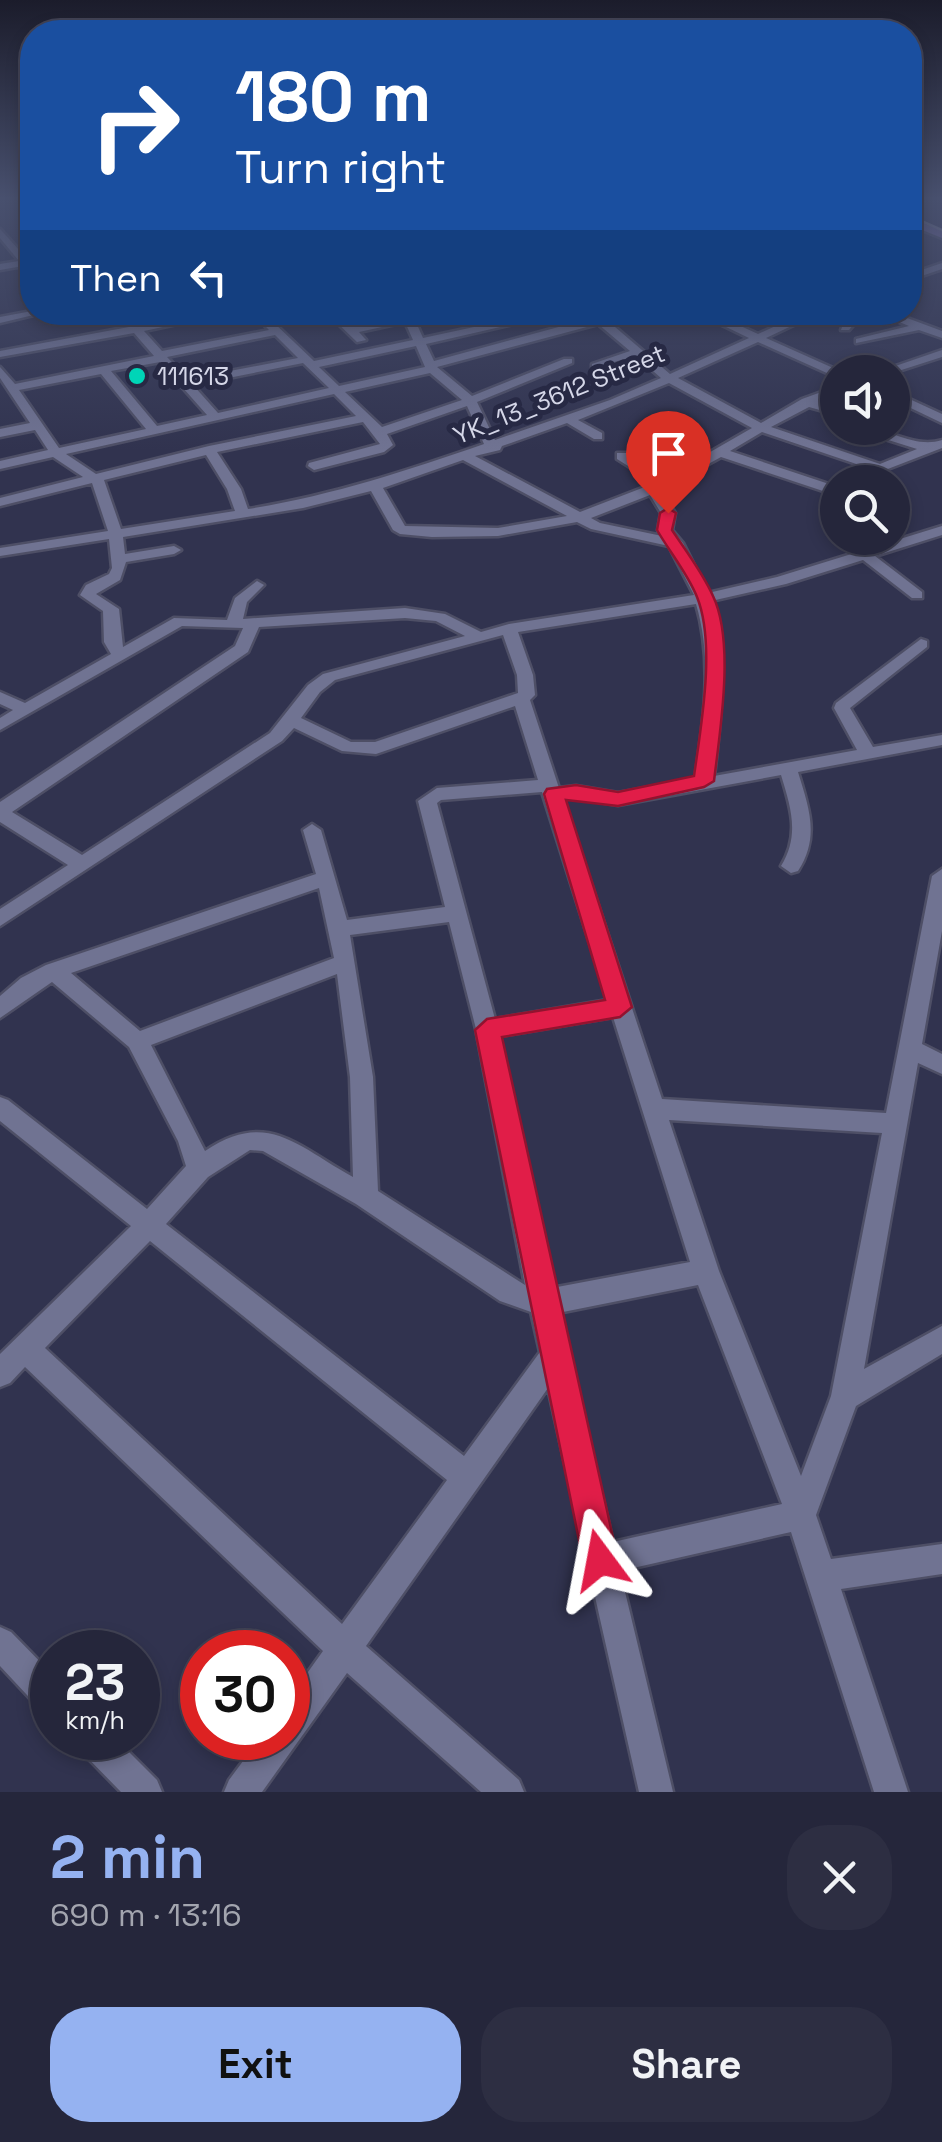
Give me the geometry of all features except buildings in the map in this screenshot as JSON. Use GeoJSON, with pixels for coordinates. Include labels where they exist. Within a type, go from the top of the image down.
{"type":"FeatureCollection","features":[{"type":"Feature","properties":{"kind":"street"},"geometry":{"type":"LineString","coordinates":[[133,325],[215,417]]}},
{"type":"Feature","properties":{"kind":"street"},"geometry":{"type":"LineString","coordinates":[[0,354],[163,325]]}},
{"type":"Feature","properties":{"kind":"street"},"geometry":{"type":"LineString","coordinates":[[269,325],[380,432],[387,445],[314,466]]}},
{"type":"Feature","properties":{"kind":"street"},"geometry":{"type":"LineString","coordinates":[[346,325],[373,352]]}},
{"type":"Feature","properties":{"kind":"street"},"geometry":{"type":"LineString","coordinates":[[352,330],[372,325]]}},
{"type":"Feature","properties":{"kind":"street"},"geometry":{"type":"LineString","coordinates":[[413,325],[432,368],[471,400],[486,439],[496,447]]}},
{"type":"Feature","properties":{"kind":"street"},"geometry":{"type":"LineString","coordinates":[[186,383],[422,343],[499,325]]}},
{"type":"Feature","properties":{"kind":"street"},"geometry":{"type":"LineString","coordinates":[[0,466],[432,368],[557,325]]}},
{"type":"Feature","properties":{"kind":"street"},"geometry":{"type":"LineString","coordinates":[[608,325],[635,353],[703,404],[838,465]]}},
{"type":"Feature","properties":{"kind":"street"},"geometry":{"type":"LineString","coordinates":[[729,325],[820,367]]}},
{"type":"Feature","properties":{"kind":"street","name":"YK_13_3612 Street"},"geometry":{"type":"LineString","coordinates":[[0,552],[303,504],[375,486],[570,420],[787,325]]}},
{"type":"Feature","properties":{"kind":"street"},"geometry":{"type":"LineString","coordinates":[[845,328],[848,325]]}},
{"type":"Feature","properties":{"kind":"street"},"geometry":{"type":"LineString","coordinates":[[916,325],[942,334]]}},
{"type":"Feature","properties":{"kind":"street"},"geometry":{"type":"LineString","coordinates":[[860,341],[922,327]]}},
{"type":"Feature","properties":{"kind":"street"},"geometry":{"type":"LineString","coordinates":[[11,388],[276,332]]}},
{"type":"Feature","properties":{"kind":"street"},"geometry":{"type":"LineString","coordinates":[[596,366],[635,353]]}},
{"type":"Feature","properties":{"kind":"street"},"geometry":{"type":"LineString","coordinates":[[910,364],[939,356]]}},
{"type":"Feature","properties":{"kind":"street"},"geometry":{"type":"LineString","coordinates":[[705,359],[726,369]]}},
{"type":"Feature","properties":{"kind":"street"},"geometry":{"type":"LineString","coordinates":[[380,432],[442,416],[471,400],[568,361]]}},
{"type":"Feature","properties":{"kind":"street"},"geometry":{"type":"LineString","coordinates":[[0,370],[56,454],[99,482],[115,532],[118,573],[91,588],[88,595],[112,609],[112,642],[119,654]]}},
{"type":"Feature","properties":{"kind":"street"},"geometry":{"type":"LineString","coordinates":[[104,370],[154,431]]}},
{"type":"Feature","properties":{"kind":"street"},"geometry":{"type":"LineString","coordinates":[[375,486],[396,527],[406,531],[521,530],[576,517],[658,486],[820,396]]}},
{"type":"Feature","properties":{"kind":"street"},"geometry":{"type":"LineString","coordinates":[[806,402],[820,406]]}},
{"type":"Feature","properties":{"kind":"street"},"geometry":{"type":"LineString","coordinates":[[910,402],[940,416]]}},
{"type":"Feature","properties":{"kind":"street"},"geometry":{"type":"LineString","coordinates":[[911,416],[926,420],[940,416]]}},
{"type":"Feature","properties":{"kind":"street"},"geometry":{"type":"LineString","coordinates":[[0,502],[92,476],[363,418]]}},
{"type":"Feature","properties":{"kind":"street"},"geometry":{"type":"LineString","coordinates":[[570,420],[598,436]]}},
{"type":"Feature","properties":{"kind":"street"},"geometry":{"type":"LineString","coordinates":[[0,433],[36,426]]}},
{"type":"Feature","properties":{"kind":"street"},"geometry":{"type":"LineString","coordinates":[[910,443],[928,449]]}},
{"type":"Feature","properties":{"kind":"street"},"geometry":{"type":"LineString","coordinates":[[891,465],[942,444]]}},
{"type":"Feature","properties":{"kind":"street"},"geometry":{"type":"LineString","coordinates":[[209,450],[234,489],[242,512]]}},
{"type":"Feature","properties":{"kind":"street"},"geometry":{"type":"LineString","coordinates":[[717,451],[820,486]]}},
{"type":"Feature","properties":{"kind":"street"},"geometry":{"type":"LineString","coordinates":[[468,456],[576,517],[614,533],[676,543]]}},
{"type":"Feature","properties":{"kind":"street"},"geometry":{"type":"LineString","coordinates":[[622,456],[658,486],[668,513],[664,530],[676,543],[706,598],[714,648],[712,718],[704,781]]}},
{"type":"Feature","properties":{"kind":"street"},"geometry":{"type":"LineString","coordinates":[[807,481],[820,477]]}},
{"type":"Feature","properties":{"kind":"street"},"geometry":{"type":"LineString","coordinates":[[0,919],[294,722],[323,680],[476,636],[706,598],[868,557],[942,530]]}},
{"type":"Feature","properties":{"kind":"street"},"geometry":{"type":"LineString","coordinates":[[118,558],[174,550]]}},
{"type":"Feature","properties":{"kind":"street"},"geometry":{"type":"LineString","coordinates":[[868,557],[917,596]]}},
{"type":"Feature","properties":{"kind":"street"},"geometry":{"type":"LineString","coordinates":[[234,624],[240,601],[257,585]]}},
{"type":"Feature","properties":{"kind":"street"},"geometry":{"type":"LineString","coordinates":[[0,726],[179,622],[234,624],[405,613],[440,617],[476,636]]}},
{"type":"Feature","properties":{"kind":"street"},"geometry":{"type":"LineString","coordinates":[[83,865],[0,812],[242,649],[254,621]]}},
{"type":"Feature","properties":{"kind":"street"},"geometry":{"type":"LineString","coordinates":[[294,722],[348,747],[376,748],[521,698],[527,695],[525,674],[509,629]]}},
{"type":"Feature","properties":{"kind":"street"},"geometry":{"type":"LineString","coordinates":[[867,751],[842,708],[844,703],[921,644]]}},
{"type":"Feature","properties":{"kind":"street"},"geometry":{"type":"LineString","coordinates":[[0,697],[25,710]]}},
{"type":"Feature","properties":{"kind":"street"},"geometry":{"type":"LineString","coordinates":[[521,698],[620,1007],[658,1109],[706,1271],[801,1514],[891,1792]]}},
{"type":"Feature","properties":{"kind":"street"},"geometry":{"type":"LineString","coordinates":[[656,1792],[542,1303],[487,1030],[427,801],[437,794],[553,790],[618,799],[942,740]]}},
{"type":"Feature","properties":{"kind":"street"},"geometry":{"type":"LineString","coordinates":[[787,766],[806,838],[804,850],[791,866]]}},
{"type":"Feature","properties":{"kind":"street"},"geometry":{"type":"LineString","coordinates":[[312,830],[340,929],[358,1057],[365,1196]]}},
{"type":"Feature","properties":{"kind":"street"},"geometry":{"type":"LineString","coordinates":[[801,1514],[845,1396],[894,1124],[940,911],[942,876]]}},
{"type":"Feature","properties":{"kind":"street"},"geometry":{"type":"LineString","coordinates":[[0,1009],[29,984],[54,971],[327,878]]}},
{"type":"Feature","properties":{"kind":"street"},"geometry":{"type":"LineString","coordinates":[[340,929],[457,913]]}},
{"type":"Feature","properties":{"kind":"street"},"geometry":{"type":"LineString","coordinates":[[137,1041],[344,963]]}},
{"type":"Feature","properties":{"kind":"street"},"geometry":{"type":"LineString","coordinates":[[54,971],[137,1041],[190,1140],[199,1168]]}},
{"type":"Feature","properties":{"kind":"street"},"geometry":{"type":"LineString","coordinates":[[487,1030],[620,1007]]}},
{"type":"Feature","properties":{"kind":"street"},"geometry":{"type":"LineString","coordinates":[[911,1049],[942,1065]]}},
{"type":"Feature","properties":{"kind":"street"},"geometry":{"type":"LineString","coordinates":[[0,1107],[466,1477]]}},
{"type":"Feature","properties":{"kind":"street"},"geometry":{"type":"LineString","coordinates":[[658,1109],[894,1124]]}},
{"type":"Feature","properties":{"kind":"street"},"geometry":{"type":"LineString","coordinates":[[0,1374],[149,1225],[199,1168],[230,1148],[260,1138],[365,1196],[510,1292],[542,1303],[706,1271]]}},
{"type":"Feature","properties":{"kind":"street"},"geometry":{"type":"LineString","coordinates":[[845,1396],[942,1340]]}},
{"type":"Feature","properties":{"kind":"street"},"geometry":{"type":"LineString","coordinates":[[25,1348],[345,1650],[507,1792]]}},
{"type":"Feature","properties":{"kind":"street"},"geometry":{"type":"LineString","coordinates":[[310,1698],[554,1356]]}},
{"type":"Feature","properties":{"kind":"street"},"geometry":{"type":"LineString","coordinates":[[600,1560],[801,1514]]}},
{"type":"Feature","properties":{"kind":"street"},"geometry":{"type":"LineString","coordinates":[[822,1576],[942,1559]]}},
{"type":"Feature","properties":{"kind":"street"},"geometry":{"type":"LineString","coordinates":[[0,1643],[30,1674]]}},
{"type":"Feature","properties":{"kind":"street"},"geometry":{"type":"LineString","coordinates":[[114,1760],[145,1792]]}},
{"type":"Feature","properties":{"kind":"street"},"geometry":{"type":"LineString","coordinates":[[241,1792],[265,1760]]}},
{"type":"Feature","properties":{"kind":"place","name":"111613"},"geometry":{"type":"Point","coordinates":[137,376]}},
{"type":"Feature","properties":{"kind":"route"},"geometry":{"type":"LineString","coordinates":[[600,1560],[542,1303],[487,1030],[620,1007],[554,794],[576,792],[618,799],[704,781],[712,715],[714,648],[706,598],[676,543],[664,530],[668,513]]}}]}
